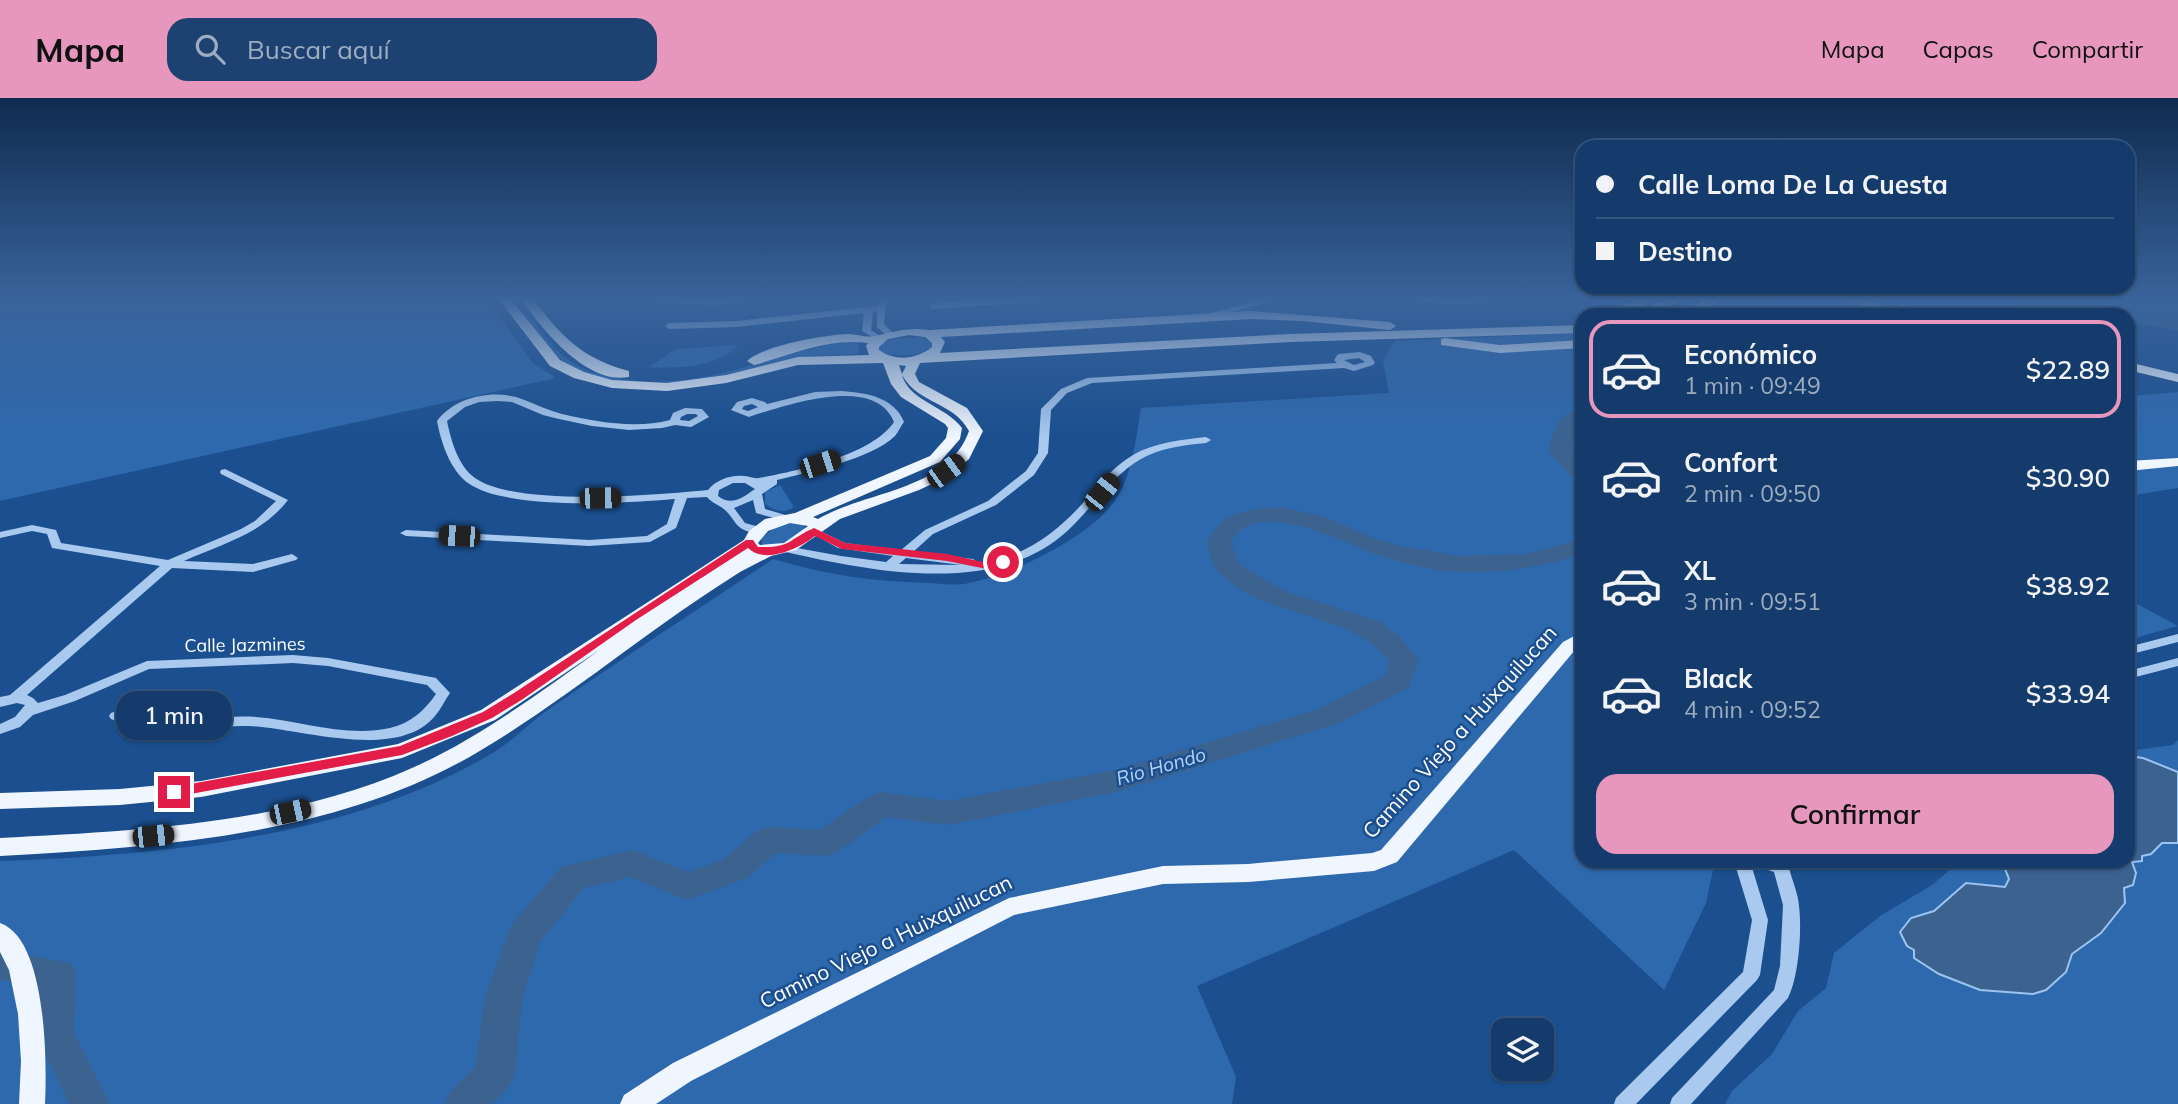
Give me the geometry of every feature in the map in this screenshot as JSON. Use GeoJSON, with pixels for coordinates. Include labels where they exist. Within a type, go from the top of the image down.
{"type":"FeatureCollection","features":[{"type":"Feature","properties":{"kind":"main road"},"geometry":{"type":"LineString","coordinates":[[540,344],[555,363],[579,375],[612,384],[667,387],[726,379],[798,361],[920,359],[1204,344]]}},
{"type":"Feature","properties":{"kind":"main road"},"geometry":{"type":"LineString","coordinates":[[565,344],[575,356],[596,367],[641,377],[673,378],[709,374],[811,344]]}},
{"type":"Feature","properties":{"kind":"main road"},"geometry":{"type":"LineString","coordinates":[[0,801],[120,797],[201,789],[402,751],[488,715],[758,542],[792,517],[919,468],[940,454],[953,439],[955,428],[950,420],[898,386],[887,360],[872,349],[876,344]]}},
{"type":"Feature","properties":{"kind":"main road"},"geometry":{"type":"LineString","coordinates":[[758,542],[786,549],[799,544],[816,528],[855,506],[946,471],[967,453],[976,431],[973,422],[955,405],[915,387],[908,374],[920,359],[939,344]]}},
{"type":"Feature","properties":{"kind":"main road"},"geometry":{"type":"LineString","coordinates":[[1461,344],[1475,347],[1575,344]]}},
{"type":"Feature","properties":{"kind":"main road"},"geometry":{"type":"LineString","coordinates":[[2135,362],[2178,371]]}},
{"type":"Feature","properties":{"kind":"main road"},"geometry":{"type":"LineString","coordinates":[[2135,368],[2178,378]]}},
{"type":"Feature","properties":{"kind":"main road"},"geometry":{"type":"LineString","coordinates":[[2135,465],[2178,462]]}},
{"type":"Feature","properties":{"kind":"main road"},"geometry":{"type":"LineString","coordinates":[[792,517],[816,528]]}},
{"type":"Feature","properties":{"kind":"main road"},"geometry":{"type":"LineString","coordinates":[[0,847],[177,833],[286,813],[373,791],[467,750],[666,612],[745,561],[758,542]]}},
{"type":"Feature","properties":{"kind":"main road","name":"Camino Viejo a Huixquilucan"},"geometry":{"type":"LineString","coordinates":[[633,1104],[694,1066],[1009,907],[1163,875],[1248,873],[1374,862],[1389,856],[1569,646],[1575,642]]}},
{"type":"Feature","properties":{"kind":"main road"},"geometry":{"type":"LineString","coordinates":[[5,939],[25,978],[31,1006],[32,1104]]}},
{"type":"Feature","properties":{"kind":"street"},"geometry":{"type":"LineString","coordinates":[[890,565],[929,532],[992,503],[1030,473],[1043,453],[1046,409],[1064,391],[1078,384],[1128,376],[1344,365]]}},
{"type":"Feature","properties":{"kind":"street"},"geometry":{"type":"LineString","coordinates":[[711,493],[714,500],[725,504],[747,501],[757,489],[794,472],[884,440],[897,427],[898,416],[889,405],[842,394],[811,396],[762,408]]}},
{"type":"Feature","properties":{"kind":"street"},"geometry":{"type":"LineString","coordinates":[[675,422],[648,426],[595,423],[549,414],[503,397],[461,405],[447,411],[442,421],[463,472],[473,482],[497,491],[572,498],[682,496],[711,493],[726,481],[743,479],[757,489],[760,511],[792,517]]}},
{"type":"Feature","properties":{"kind":"street"},"geometry":{"type":"LineString","coordinates":[[786,549],[828,559],[940,569],[987,566],[1019,558],[1056,535],[1136,457],[1164,446],[1206,440]]}},
{"type":"Feature","properties":{"kind":"street"},"geometry":{"type":"LineString","coordinates":[[15,698],[169,564],[196,550],[242,535],[268,520],[283,500],[225,472]]}},
{"type":"Feature","properties":{"kind":"street"},"geometry":{"type":"LineString","coordinates":[[407,533],[589,543],[650,539],[672,526],[682,496]]}},
{"type":"Feature","properties":{"kind":"street"},"geometry":{"type":"LineString","coordinates":[[725,504],[758,542]]}},
{"type":"Feature","properties":{"kind":"street"},"geometry":{"type":"LineString","coordinates":[[0,535],[32,528],[52,532],[56,547],[169,564],[253,568],[292,558]]}},
{"type":"Feature","properties":{"kind":"street"},"geometry":{"type":"LineString","coordinates":[[816,528],[842,546],[904,552],[987,566]]}},
{"type":"Feature","properties":{"kind":"street"},"geometry":{"type":"LineString","coordinates":[[2135,649],[2178,638]]}},
{"type":"Feature","properties":{"kind":"street","name":"Calle Jazmines"},"geometry":{"type":"LineString","coordinates":[[30,711],[70,698],[147,666],[293,659],[328,662],[431,681],[443,692],[435,711],[404,729],[369,736],[330,734],[257,722],[158,725],[116,716]]}},
{"type":"Feature","properties":{"kind":"street"},"geometry":{"type":"LineString","coordinates":[[2135,673],[2178,663]]}},
{"type":"Feature","properties":{"kind":"street"},"geometry":{"type":"LineString","coordinates":[[0,702],[15,698],[27,699],[32,704],[30,711],[3,729],[0,743]]}},
{"type":"Feature","properties":{"kind":"street"},"geometry":{"type":"LineString","coordinates":[[1623,1104],[1751,975],[1760,920],[1744,868]]}},
{"type":"Feature","properties":{"kind":"street"},"geometry":{"type":"LineString","coordinates":[[1679,1104],[1782,993],[1791,931],[1791,905],[1784,868]]}},
{"type":"Feature","properties":{"kind":"shaded area"},"geometry":{"type":"Polygon","coordinates":[[[0,344],[519,344],[532,362],[556,378],[0,501],[0,344]]]}},
{"type":"Feature","properties":{"kind":"shaded area"},"geometry":{"type":"Polygon","coordinates":[[[546,344],[552,344],[567,359],[589,371],[645,381],[677,381],[737,369],[827,345],[859,344],[858,354],[799,358],[710,378],[647,385],[616,383],[588,375],[555,354],[546,344]]]}},
{"type":"Feature","properties":{"kind":"shaded area"},"geometry":{"type":"Polygon","coordinates":[[[932,344],[931,348],[905,356],[877,351],[876,345],[932,344]]]}},
{"type":"Feature","properties":{"kind":"shaded area"},"geometry":{"type":"Polygon","coordinates":[[[1393,344],[1575,344],[1575,868],[1714,868],[1706,903],[1664,990],[1514,850],[1197,986],[1236,1077],[1232,1104],[0,1104],[0,861],[125,854],[189,847],[316,823],[377,805],[436,782],[491,754],[549,709],[773,559],[851,577],[950,584],[981,580],[1017,568],[1051,551],[1078,535],[1100,517],[1123,486],[1131,464],[1141,408],[1389,393],[1383,361],[1393,344]]]}},
{"type":"Feature","properties":{"kind":"shaded area"},"geometry":{"type":"Polygon","coordinates":[[[738,345],[720,358],[697,365],[649,367],[676,349],[738,345]]]}},
{"type":"Feature","properties":{"kind":"shaded area"},"geometry":{"type":"Polygon","coordinates":[[[2178,392],[2178,488],[2135,495],[2135,395],[2178,392]]]}},
{"type":"Feature","properties":{"kind":"shaded area"},"geometry":{"type":"Polygon","coordinates":[[[780,485],[794,507],[783,511],[765,504],[765,492],[780,485]]]}},
{"type":"Feature","properties":{"kind":"shaded area"},"geometry":{"type":"Polygon","coordinates":[[[798,520],[804,525],[804,530],[785,544],[762,545],[762,538],[774,528],[798,520]]]}},
{"type":"Feature","properties":{"kind":"shaded area"},"geometry":{"type":"Polygon","coordinates":[[[2135,603],[2178,626],[2135,638],[2135,603]]]}},
{"type":"Feature","properties":{"kind":"shaded area"},"geometry":{"type":"Polygon","coordinates":[[[2178,740],[2178,1104],[1725,1104],[1732,1091],[1772,1054],[1798,1011],[1826,988],[1834,953],[1880,916],[1932,885],[1952,868],[2135,868],[2135,750],[2173,745],[2178,740]]]}},
{"type":"Feature","properties":{"kind":"shaded area"},"geometry":{"type":"Polygon","coordinates":[[[2135,757],[2178,772],[2178,843],[2162,843],[2151,854],[2142,856],[2142,861],[2135,862],[2135,757]]]}},
{"type":"Feature","properties":{"kind":"shaded area"},"geometry":{"type":"Polygon","coordinates":[[[2005,868],[2134,868],[2136,873],[2133,885],[2124,888],[2125,903],[2101,933],[2072,954],[2066,972],[2046,990],[2033,994],[1980,990],[1939,974],[1914,958],[1914,950],[1907,946],[1900,932],[1911,918],[1934,911],[1966,883],[2005,887],[2009,879],[2005,868]]]}},
{"type":"Feature","properties":{"kind":"waterway","name":"Rio Hondo"},"geometry":{"type":"LineString","coordinates":[[1575,420],[1562,432],[1560,452],[1575,468]]}},
{"type":"Feature","properties":{"kind":"waterway","name":"Rio Hondo"},"geometry":{"type":"LineString","coordinates":[[465,1104],[495,1074],[503,1000],[526,933],[573,877],[632,863],[687,886],[735,869],[769,840],[825,843],[881,804],[947,813],[1116,781],[1329,716],[1398,681],[1404,660],[1389,642],[1370,628],[1275,597],[1228,568],[1219,543],[1226,528],[1249,517],[1280,514],[1317,522],[1358,541],[1396,553],[1459,564],[1529,562],[1575,548]]}},
{"type":"Feature","properties":{"kind":"waterway","name":"Rio Hondo"},"geometry":{"type":"LineString","coordinates":[[0,965],[58,974],[55,1034],[90,1104]]}},
{"type":"Feature","properties":{"kind":"route"},"geometry":{"type":"LineString","coordinates":[[174,792],[402,751],[448,733],[488,715],[519,696],[632,618],[750,543],[755,550],[776,551],[799,544],[814,531],[842,546],[947,557],[987,566],[1003,562]]}}]}
